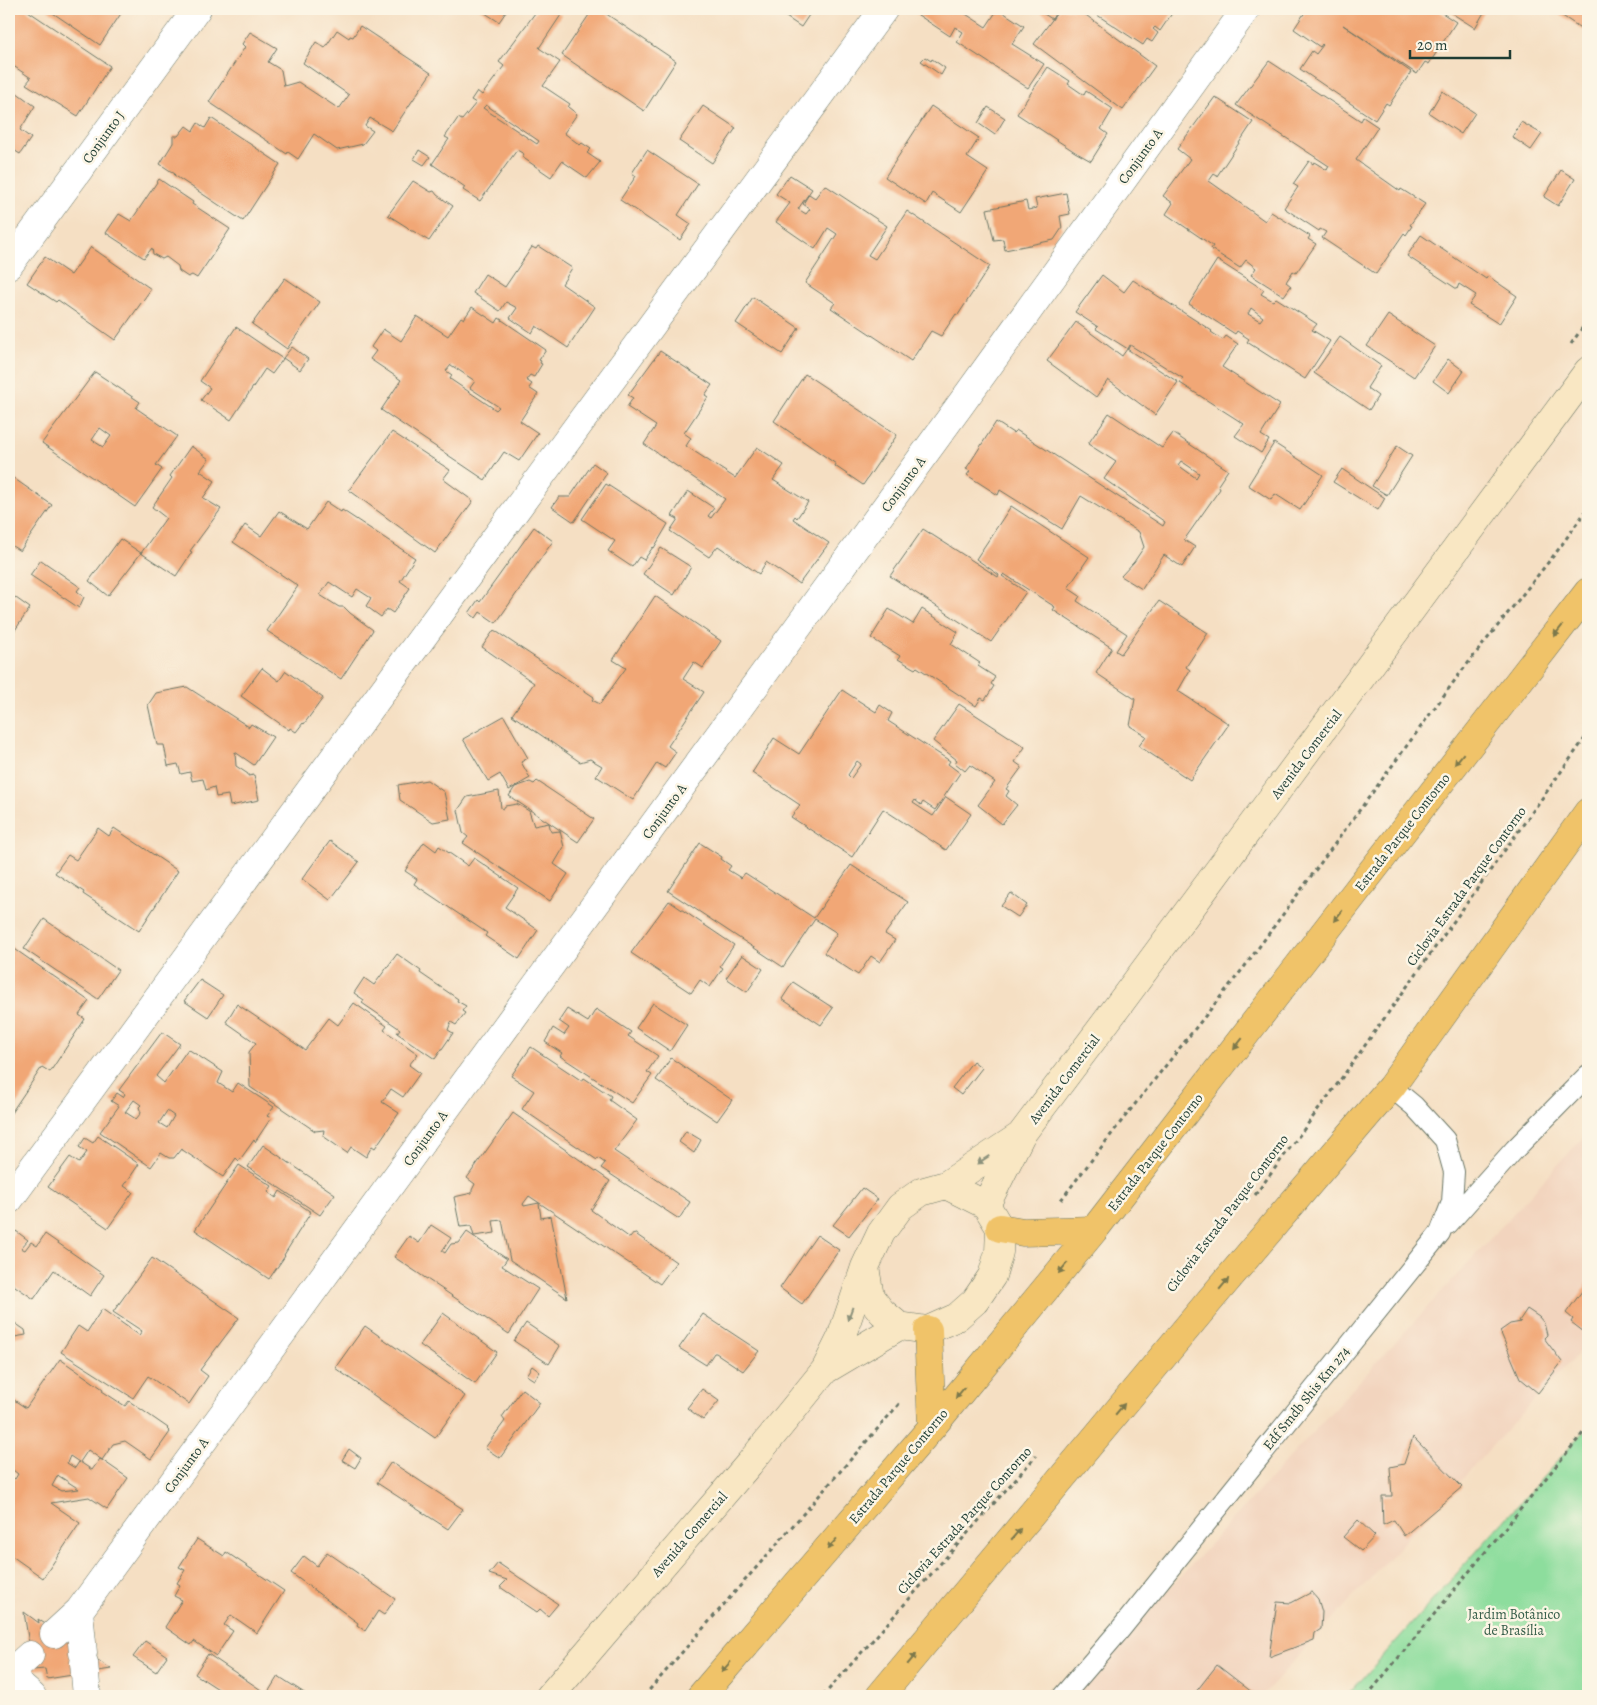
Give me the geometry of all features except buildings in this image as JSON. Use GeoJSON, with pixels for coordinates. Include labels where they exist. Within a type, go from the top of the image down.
{"type":"FeatureCollection","features":[{"type":"Feature","properties":{"kind":"highway","name":"Estrada Parque Contorno"},"geometry":{"type":"LineString","coordinates":[[701,1696],[932,1427],[1094,1230],[1588,592]]}},
{"type":"Feature","properties":{"kind":"highway"},"geometry":{"type":"LineString","coordinates":[[880,1696],[1391,1087],[1588,812]]}},
{"type":"Feature","properties":{"kind":"highway"},"geometry":{"type":"LineString","coordinates":[[1000,1228],[1024,1232],[1094,1230]]}},
{"type":"Feature","properties":{"kind":"highway"},"geometry":{"type":"LineString","coordinates":[[928,1330],[932,1427]]}},
{"type":"Feature","properties":{"kind":"street","name":"Conjunto J"},"geometry":{"type":"LineString","coordinates":[[9,265],[197,9]]}},
{"type":"Feature","properties":{"kind":"street"},"geometry":{"type":"LineString","coordinates":[[9,1200],[884,9]]}},
{"type":"Feature","properties":{"kind":"street","name":"Conjunto A"},"geometry":{"type":"LineString","coordinates":[[54,1634],[79,1611],[958,408],[1246,9]]}},
{"type":"Feature","properties":{"kind":"street","name":"Avenida Comercial"},"geometry":{"type":"LineString","coordinates":[[986,1205],[1021,1135],[1588,371]]}},
{"type":"Feature","properties":{"kind":"street","name":"Avenida Comercial"},"geometry":{"type":"LineString","coordinates":[[825,1370],[840,1338],[865,1267],[881,1233],[900,1207],[921,1192],[946,1185],[1021,1135]]}},
{"type":"Feature","properties":{"kind":"street"},"geometry":{"type":"LineString","coordinates":[[865,1267],[870,1297],[890,1319],[928,1330],[957,1317],[975,1301],[992,1276],[999,1252],[1000,1228],[986,1205],[946,1185]]}},
{"type":"Feature","properties":{"kind":"street","name":"Avenida Comercial"},"geometry":{"type":"LineString","coordinates":[[550,1696],[749,1464],[825,1370],[890,1319]]}},
{"type":"Feature","properties":{"kind":"street"},"geometry":{"type":"LineString","coordinates":[[79,1611],[87,1696]]}},
{"type":"Feature","properties":{"kind":"street"},"geometry":{"type":"LineString","coordinates":[[30,1655],[9,1675],[32,1696]]}},
{"type":"Feature","properties":{"kind":"lane"},"geometry":{"type":"LineString","coordinates":[[1440,1233],[1515,1149],[1588,1074]]}},
{"type":"Feature","properties":{"kind":"lane","name":"Edf Smdb Shis Km 274"},"geometry":{"type":"LineString","coordinates":[[1063,1696],[1119,1631],[1440,1233],[1452,1202],[1454,1172],[1446,1140],[1414,1106],[1391,1087]]}},
{"type":"Feature","properties":{"kind":"path"},"geometry":{"type":"LineString","coordinates":[[1037,1232],[1120,1123],[1245,966],[1461,672],[1558,550],[1588,508]]}},
{"type":"Feature","properties":{"kind":"path","name":"Ciclovia Estrada Parque Contorno"},"geometry":{"type":"LineString","coordinates":[[1251,1200],[1333,1090],[1588,734]]}},
{"type":"Feature","properties":{"kind":"path"},"geometry":{"type":"LineString","coordinates":[[644,1696],[930,1370]]}},
{"type":"Feature","properties":{"kind":"path"},"geometry":{"type":"LineString","coordinates":[[1367,1696],[1588,1427]]}},
{"type":"Feature","properties":{"kind":"path","name":"Ciclovia Estrada Parque Contorno"},"geometry":{"type":"LineString","coordinates":[[823,1696],[1041,1451]]}},
{"type":"Feature","properties":{"kind":"shaded area"},"geometry":{"type":"Polygon","coordinates":[[[1588,1132],[1588,1342],[1262,1696],[1071,1696],[1588,1132]]]}},
{"type":"Feature","properties":{"kind":"green space","name":"Jardim Botânico de Brasília"},"geometry":{"type":"Polygon","coordinates":[[[1588,1427],[1588,1696],[1347,1696],[1588,1427]]]}}]}
